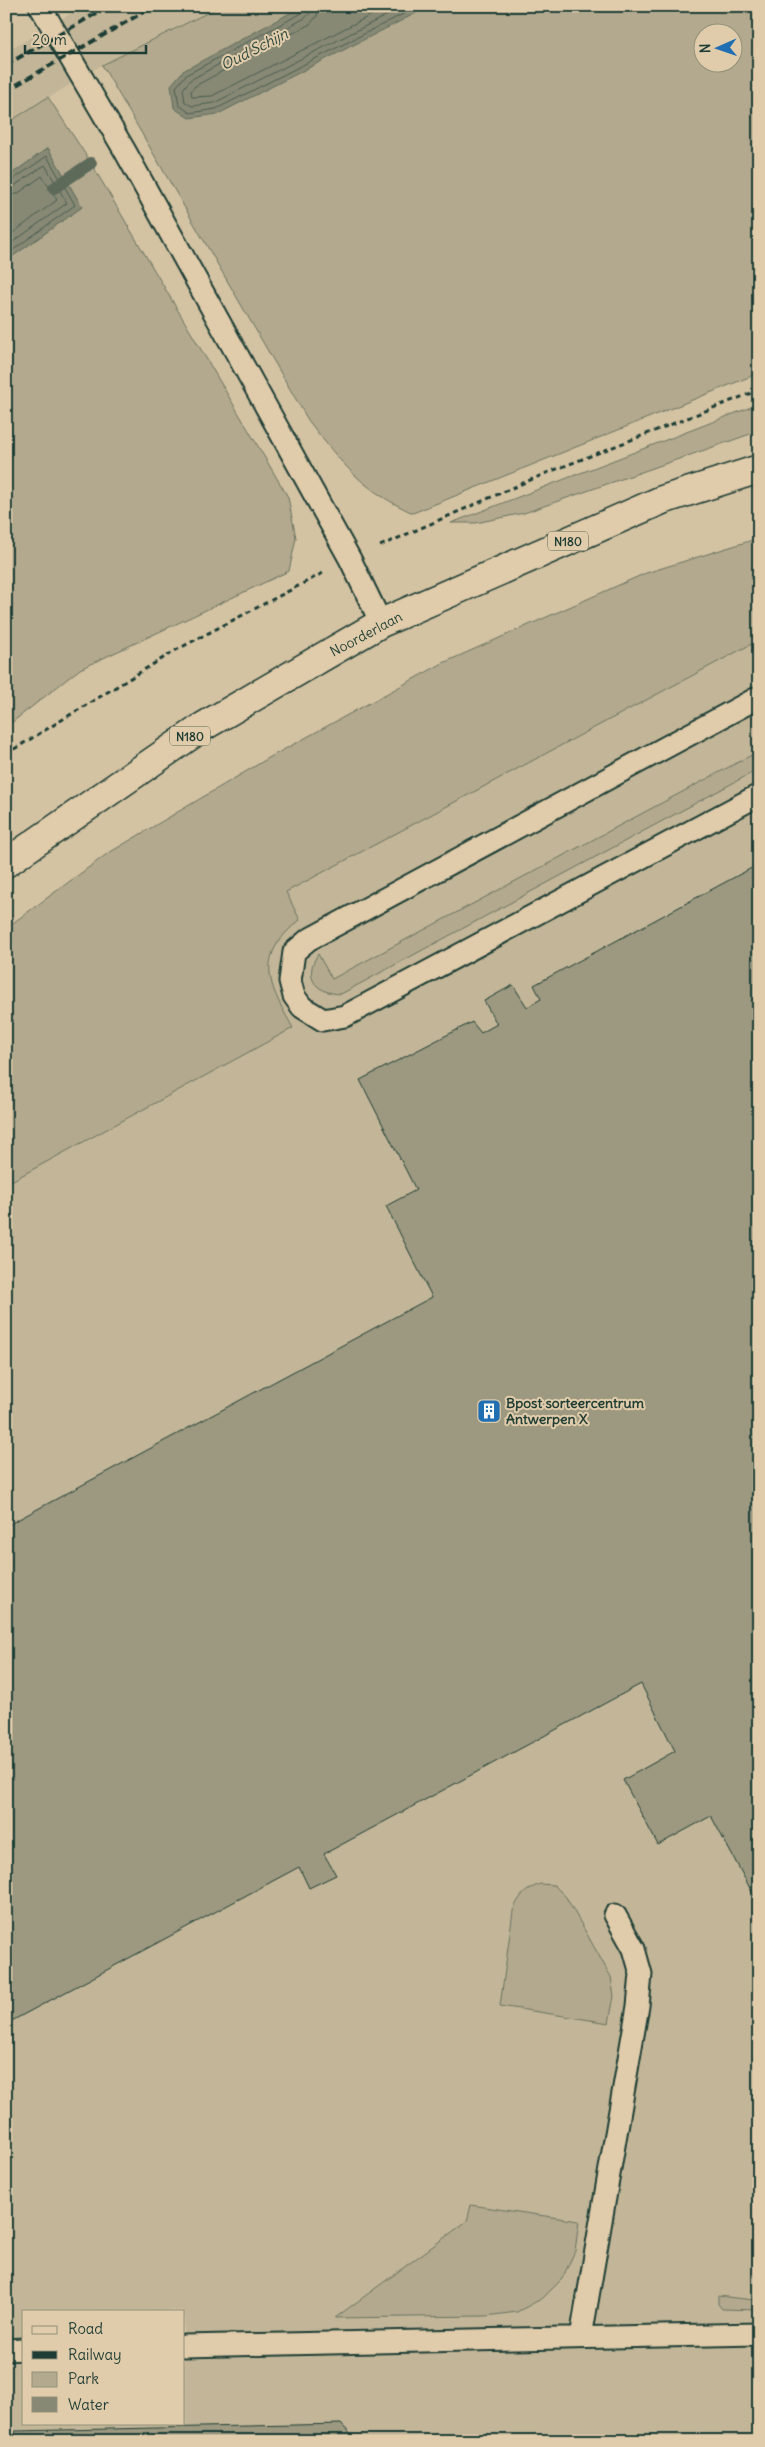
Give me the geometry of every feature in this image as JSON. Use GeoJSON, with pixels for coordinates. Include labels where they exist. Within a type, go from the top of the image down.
{"type":"FeatureCollection","features":[{"type":"Feature","properties":{"kind":"main road","name":"Noorderlaan"},"geometry":{"type":"LineString","coordinates":[[6,863],[204,726],[382,622],[662,500],[759,469]]}},
{"type":"Feature","properties":{"kind":"lane"},"geometry":{"type":"LineString","coordinates":[[40,6],[126,151],[350,559],[382,622]]}},
{"type":"Feature","properties":{"kind":"lane"},"geometry":{"type":"LineString","coordinates":[[759,697],[308,940],[294,952],[290,982],[294,996],[302,1007],[323,1020],[345,1016],[759,795]]}},
{"type":"Feature","properties":{"kind":"lane"},"geometry":{"type":"LineString","coordinates":[[581,2337],[638,2006],[641,1974],[634,1949],[615,1915]]}},
{"type":"Feature","properties":{"kind":"lane"},"geometry":{"type":"LineString","coordinates":[[185,2346],[759,2334]]}},
{"type":"Feature","properties":{"kind":"lane"},"geometry":{"type":"LineString","coordinates":[[6,2350],[22,2349]]}},
{"type":"Feature","properties":{"kind":"shaded area"},"geometry":{"type":"Polygon","coordinates":[[[83,6],[221,6],[102,65],[6,124],[6,52],[83,6]]]}},
{"type":"Feature","properties":{"kind":"shaded area"},"geometry":{"type":"Polygon","coordinates":[[[759,584],[759,2441],[6,2441],[6,981],[759,584]]]}},
{"type":"Feature","properties":{"kind":"green space"},"geometry":{"type":"Polygon","coordinates":[[[221,6],[759,6],[759,373],[413,513],[366,485],[342,462],[308,420],[102,65],[221,6]]]}},
{"type":"Feature","properties":{"kind":"green space"},"geometry":{"type":"Polygon","coordinates":[[[48,97],[91,163],[288,497],[296,538],[289,571],[80,669],[6,727],[6,261],[82,207],[48,148],[6,178],[6,124],[48,97]]]}},
{"type":"Feature","properties":{"kind":"green space"},"geometry":{"type":"Polygon","coordinates":[[[759,404],[759,431],[524,513],[476,523],[451,523],[759,404]]]}},
{"type":"Feature","properties":{"kind":"green space"},"geometry":{"type":"Polygon","coordinates":[[[759,538],[759,640],[286,892],[300,920],[285,933],[276,946],[271,958],[270,971],[277,998],[293,1028],[6,1184],[6,928],[107,854],[272,756],[443,663],[646,573],[759,538]]]}},
{"type":"Feature","properties":{"kind":"green space"},"geometry":{"type":"Polygon","coordinates":[[[759,751],[759,769],[341,994],[324,991],[314,982],[312,970],[318,954],[332,979],[759,751]]]}},
{"type":"Feature","properties":{"kind":"green space"},"geometry":{"type":"Polygon","coordinates":[[[540,1884],[554,1885],[566,1897],[611,1977],[614,1996],[609,2023],[500,2006],[513,1911],[523,1894],[540,1884]]]}},
{"type":"Feature","properties":{"kind":"green space"},"geometry":{"type":"Polygon","coordinates":[[[471,2205],[579,2221],[575,2251],[562,2279],[543,2298],[517,2312],[486,2316],[335,2318],[467,2221],[471,2205]]]}},
{"type":"Feature","properties":{"kind":"green space"},"geometry":{"type":"Polygon","coordinates":[[[759,2262],[759,2310],[722,2309],[718,2304],[718,2296],[754,2300],[759,2262]]]}},
{"type":"Feature","properties":{"kind":"water"},"geometry":{"type":"Polygon","coordinates":[[[303,6],[430,6],[218,114],[189,118],[174,108],[171,85],[183,71],[303,6]]]}},
{"type":"Feature","properties":{"kind":"water"},"geometry":{"type":"Polygon","coordinates":[[[48,148],[82,207],[6,261],[6,178],[48,148]]]}},
{"type":"Feature","properties":{"kind":"building","name":"Bpost sorteercentrum Antwerpen X"},"geometry":{"type":"Polygon","coordinates":[[[759,864],[759,1905],[711,1816],[658,1845],[623,1780],[675,1751],[641,1684],[324,1854],[336,1875],[309,1888],[299,1867],[6,2024],[6,1526],[432,1297],[386,1206],[416,1190],[360,1080],[472,1022],[481,1033],[497,1024],[484,1001],[513,985],[527,1007],[541,999],[534,985],[759,864]]]}},
{"type":"Feature","properties":{"kind":"building"},"geometry":{"type":"Polygon","coordinates":[[[341,2424],[357,2441],[16,2441],[15,2431],[341,2424]]]}},
{"type":"Feature","properties":{"kind":"waterway","name":"Oud Schijn"},"geometry":{"type":"LineString","coordinates":[[54,188],[91,163]]}},
{"type":"Feature","properties":{"kind":"railway"},"geometry":{"type":"LineString","coordinates":[[6,65],[109,6]]}},
{"type":"Feature","properties":{"kind":"railway"},"geometry":{"type":"LineString","coordinates":[[6,91],[154,6]]}},
{"type":"Feature","properties":{"kind":"place","name":"Bpost sorteercentrum Antwerpen X"},"geometry":{"type":"Point","coordinates":[489,1411]}}]}
